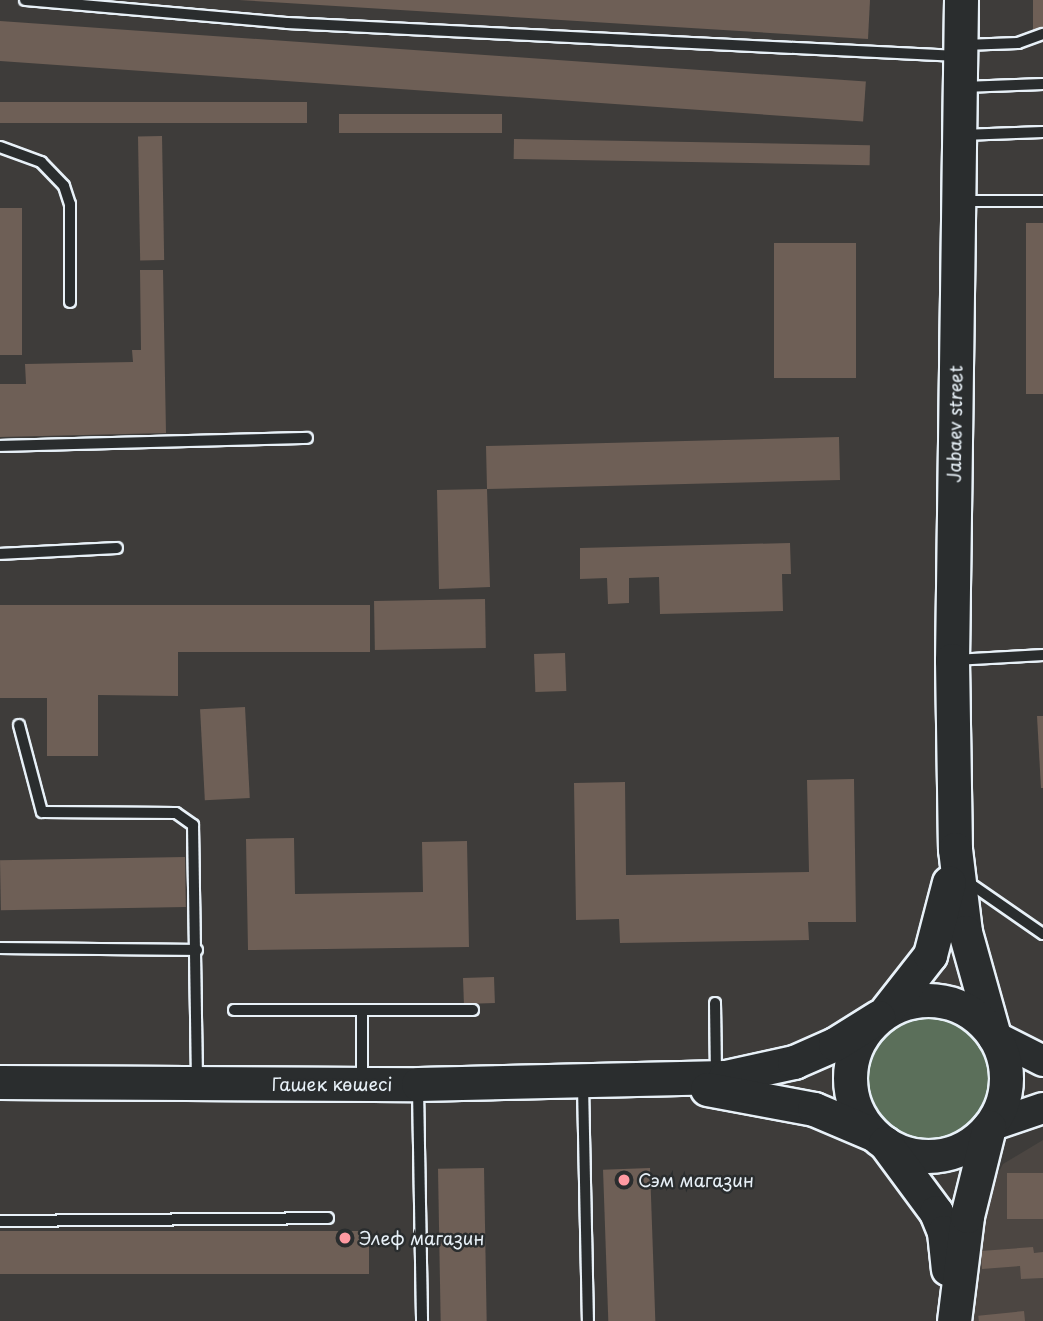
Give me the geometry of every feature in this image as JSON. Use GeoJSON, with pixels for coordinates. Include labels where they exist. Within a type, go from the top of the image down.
{"type":"FeatureCollection","features":[{"type":"Feature","properties":{"kind":"main road","name":"Jabaev street"},"geometry":{"type":"LineString","coordinates":[[956,862],[952,660],[961,0]]}},
{"type":"Feature","properties":{"kind":"main road"},"geometry":{"type":"LineString","coordinates":[[953,1321],[941,1222],[856,1110],[849,1074],[856,1046],[919,972],[938,937],[956,862]]}},
{"type":"Feature","properties":{"kind":"main road"},"geometry":{"type":"LineString","coordinates":[[953,1321],[971,1195],[989,1126],[1006,1085],[1003,1056],[973,969],[956,862]]}},
{"type":"Feature","properties":{"kind":"main road"},"geometry":{"type":"LineString","coordinates":[[883,1014],[914,1000],[947,1002],[976,1016],[994,1036],[1043,1061]]}},
{"type":"Feature","properties":{"kind":"main road","name":"Гашек көшесі"},"geometry":{"type":"LineString","coordinates":[[0,1082],[418,1084],[664,1082],[716,1078],[794,1062],[835,1044],[883,1014]]}},
{"type":"Feature","properties":{"kind":"main road","name":"Гашек көшесі"},"geometry":{"type":"LineString","coordinates":[[664,1082],[791,1103],[879,1139]]}},
{"type":"Feature","properties":{"kind":"main road"},"geometry":{"type":"LineString","coordinates":[[879,1139],[908,1154],[940,1156],[971,1143],[989,1126],[1043,1108]]}},
{"type":"Feature","properties":{"kind":"lane"},"geometry":{"type":"LineString","coordinates":[[25,0],[287,23],[960,63],[1043,83]]}},
{"type":"Feature","properties":{"kind":"lane"},"geometry":{"type":"LineString","coordinates":[[960,63],[1043,34]]}},
{"type":"Feature","properties":{"kind":"lane"},"geometry":{"type":"LineString","coordinates":[[960,135],[1043,132]]}},
{"type":"Feature","properties":{"kind":"lane"},"geometry":{"type":"LineString","coordinates":[[0,147],[41,162],[64,186],[70,204],[70,302]]}},
{"type":"Feature","properties":{"kind":"lane"},"geometry":{"type":"LineString","coordinates":[[958,201],[1043,201]]}},
{"type":"Feature","properties":{"kind":"lane"},"geometry":{"type":"LineString","coordinates":[[0,446],[307,438]]}},
{"type":"Feature","properties":{"kind":"lane"},"geometry":{"type":"LineString","coordinates":[[0,554],[117,548]]}},
{"type":"Feature","properties":{"kind":"lane"},"geometry":{"type":"LineString","coordinates":[[952,660],[1043,655]]}},
{"type":"Feature","properties":{"kind":"lane"},"geometry":{"type":"LineString","coordinates":[[19,725],[42,812],[176,813],[190,819],[195,833],[198,1083]]}},
{"type":"Feature","properties":{"kind":"lane"},"geometry":{"type":"LineString","coordinates":[[956,862],[1043,934]]}},
{"type":"Feature","properties":{"kind":"lane"},"geometry":{"type":"LineString","coordinates":[[0,948],[197,950]]}},
{"type":"Feature","properties":{"kind":"lane"},"geometry":{"type":"LineString","coordinates":[[715,1003],[716,1078]]}},
{"type":"Feature","properties":{"kind":"lane"},"geometry":{"type":"LineString","coordinates":[[234,1010],[472,1010]]}},
{"type":"Feature","properties":{"kind":"lane"},"geometry":{"type":"LineString","coordinates":[[362,1010],[362,1084]]}},
{"type":"Feature","properties":{"kind":"lane"},"geometry":{"type":"LineString","coordinates":[[583,1083],[588,1321]]}},
{"type":"Feature","properties":{"kind":"lane"},"geometry":{"type":"LineString","coordinates":[[418,1084],[422,1321]]}},
{"type":"Feature","properties":{"kind":"lane"},"geometry":{"type":"LineString","coordinates":[[0,1221],[328,1218]]}},
{"type":"Feature","properties":{"kind":"shaded area"},"geometry":{"type":"Polygon","coordinates":[[[1043,1140],[1043,1321],[974,1321],[976,1260],[986,1195],[1003,1164],[1043,1140]]]}},
{"type":"Feature","properties":{"kind":"green space"},"geometry":{"type":"Polygon","coordinates":[[[928,1016],[952,1021],[972,1034],[985,1054],[990,1078],[985,1102],[972,1122],[952,1135],[928,1140],[904,1135],[884,1122],[871,1102],[866,1078],[871,1054],[884,1034],[904,1021],[928,1016]]]}},
{"type":"Feature","properties":{"kind":"building"},"geometry":{"type":"Polygon","coordinates":[[[239,0],[870,0],[868,39],[239,0]]]}},
{"type":"Feature","properties":{"kind":"building"},"geometry":{"type":"Polygon","coordinates":[[[1033,0],[1043,0],[1043,40],[1033,40],[1033,0]]]}},
{"type":"Feature","properties":{"kind":"building"},"geometry":{"type":"Polygon","coordinates":[[[0,21],[866,82],[863,121],[0,61],[0,21]]]}},
{"type":"Feature","properties":{"kind":"building"},"geometry":{"type":"Polygon","coordinates":[[[0,102],[307,102],[307,123],[0,123],[0,102]]]}},
{"type":"Feature","properties":{"kind":"building"},"geometry":{"type":"Polygon","coordinates":[[[339,114],[502,114],[502,133],[339,133],[339,114]]]}},
{"type":"Feature","properties":{"kind":"building"},"geometry":{"type":"Polygon","coordinates":[[[138,136],[162,136],[164,260],[140,260],[138,136]]]}},
{"type":"Feature","properties":{"kind":"building"},"geometry":{"type":"Polygon","coordinates":[[[514,139],[870,145],[870,165],[514,159],[514,139]]]}},
{"type":"Feature","properties":{"kind":"building"},"geometry":{"type":"Polygon","coordinates":[[[0,208],[22,208],[22,355],[0,355],[0,208]]]}},
{"type":"Feature","properties":{"kind":"building"},"geometry":{"type":"Polygon","coordinates":[[[1026,223],[1043,223],[1043,394],[1026,394],[1026,223]]]}},
{"type":"Feature","properties":{"kind":"building"},"geometry":{"type":"Polygon","coordinates":[[[774,243],[856,243],[856,378],[774,378],[774,243]]]}},
{"type":"Feature","properties":{"kind":"building"},"geometry":{"type":"Polygon","coordinates":[[[140,270],[163,270],[166,433],[0,437],[0,384],[26,384],[25,364],[133,362],[132,350],[141,350],[140,270]]]}},
{"type":"Feature","properties":{"kind":"building"},"geometry":{"type":"Polygon","coordinates":[[[839,437],[840,480],[487,489],[486,446],[839,437]]]}},
{"type":"Feature","properties":{"kind":"building"},"geometry":{"type":"Polygon","coordinates":[[[487,489],[490,587],[439,589],[437,490],[487,489]]]}},
{"type":"Feature","properties":{"kind":"building"},"geometry":{"type":"Polygon","coordinates":[[[790,543],[791,574],[782,574],[783,611],[660,614],[659,577],[629,578],[629,603],[608,604],[607,578],[580,579],[580,548],[790,543]]]}},
{"type":"Feature","properties":{"kind":"building"},"geometry":{"type":"Polygon","coordinates":[[[485,599],[486,648],[375,650],[374,601],[485,599]]]}},
{"type":"Feature","properties":{"kind":"building"},"geometry":{"type":"Polygon","coordinates":[[[0,605],[370,605],[370,652],[178,652],[178,696],[98,695],[98,756],[47,756],[47,698],[0,698],[0,605]]]}},
{"type":"Feature","properties":{"kind":"building"},"geometry":{"type":"Polygon","coordinates":[[[565,653],[566,691],[535,692],[534,654],[565,653]]]}},
{"type":"Feature","properties":{"kind":"building"},"geometry":{"type":"Polygon","coordinates":[[[245,707],[250,798],[205,800],[200,709],[245,707]]]}},
{"type":"Feature","properties":{"kind":"building"},"geometry":{"type":"Polygon","coordinates":[[[1037,716],[1043,716],[1043,788],[1041,788],[1037,716]]]}},
{"type":"Feature","properties":{"kind":"building"},"geometry":{"type":"Polygon","coordinates":[[[854,779],[856,922],[808,922],[809,940],[620,943],[619,919],[576,920],[574,783],[625,782],[626,875],[809,872],[807,780],[854,779]]]}},
{"type":"Feature","properties":{"kind":"building"},"geometry":{"type":"Polygon","coordinates":[[[294,838],[295,894],[423,892],[422,842],[467,841],[469,947],[248,950],[246,839],[294,838]]]}},
{"type":"Feature","properties":{"kind":"building"},"geometry":{"type":"Polygon","coordinates":[[[185,857],[186,907],[1,910],[0,860],[185,857]]]}},
{"type":"Feature","properties":{"kind":"building"},"geometry":{"type":"Polygon","coordinates":[[[494,977],[495,1003],[464,1004],[463,978],[494,977]]]}},
{"type":"Feature","properties":{"kind":"building"},"geometry":{"type":"Polygon","coordinates":[[[484,1168],[487,1321],[441,1321],[438,1169],[484,1168]]]}},
{"type":"Feature","properties":{"kind":"building"},"geometry":{"type":"Polygon","coordinates":[[[650,1168],[655,1321],[608,1321],[603,1170],[650,1168]]]}},
{"type":"Feature","properties":{"kind":"building"},"geometry":{"type":"Polygon","coordinates":[[[1007,1173],[1043,1173],[1043,1219],[1007,1219],[1007,1173]]]}},
{"type":"Feature","properties":{"kind":"building"},"geometry":{"type":"Polygon","coordinates":[[[0,1231],[369,1231],[369,1274],[0,1274],[0,1231]]]}},
{"type":"Feature","properties":{"kind":"building"},"geometry":{"type":"Polygon","coordinates":[[[1033,1247],[1034,1253],[1043,1252],[1043,1278],[1021,1279],[1020,1266],[982,1269],[981,1251],[1033,1247]]]}},
{"type":"Feature","properties":{"kind":"building"},"geometry":{"type":"Polygon","coordinates":[[[1024,1311],[1025,1321],[979,1321],[978,1316],[1024,1311]]]}},
{"type":"Feature","properties":{"kind":"place","name":"Сэм магазин"},"geometry":{"type":"Point","coordinates":[624,1180]}},
{"type":"Feature","properties":{"kind":"place","name":"Элеф магазин"},"geometry":{"type":"Point","coordinates":[345,1238]}}]}
